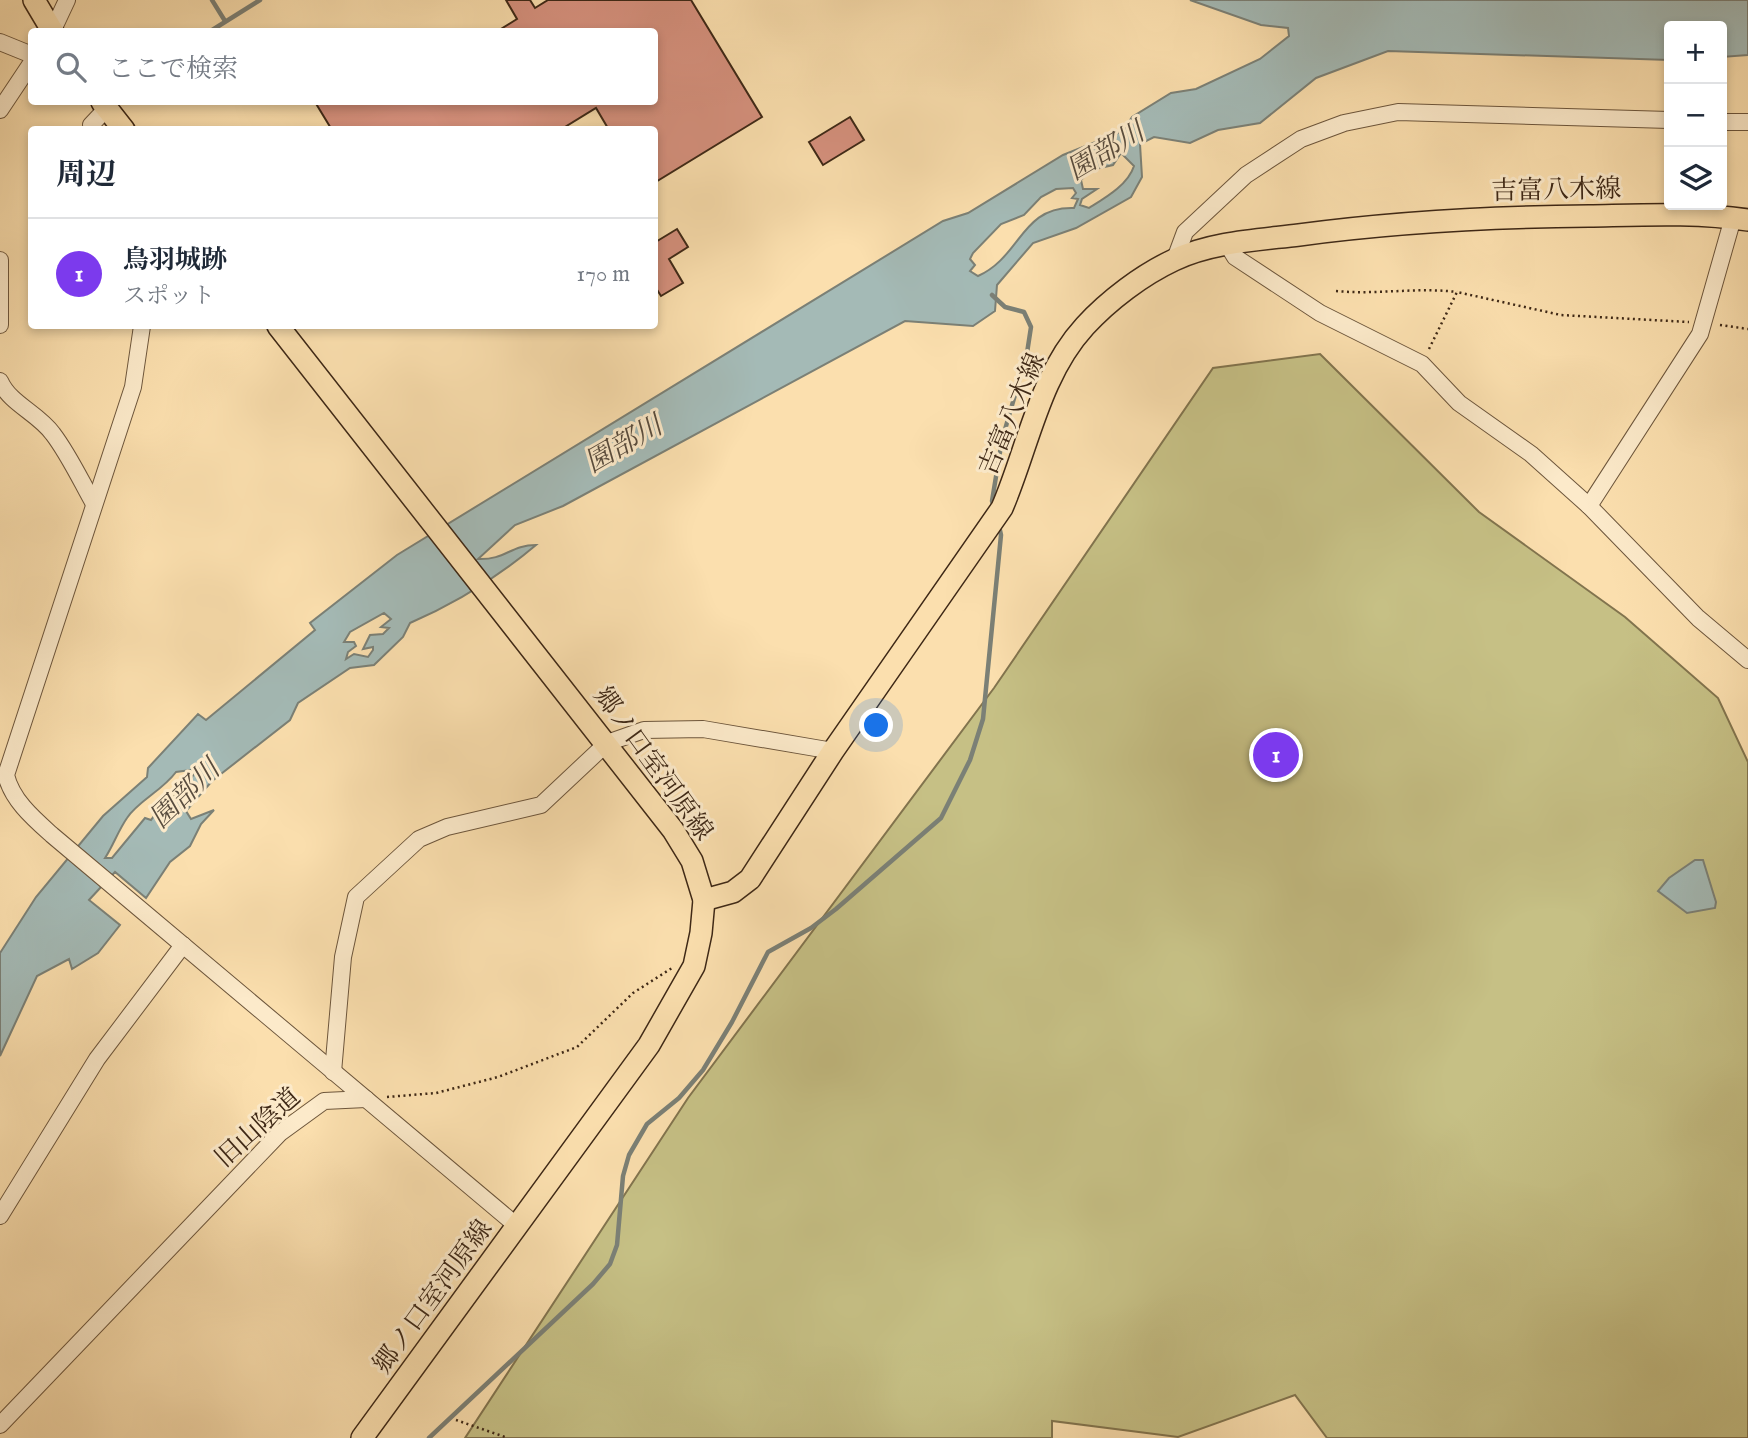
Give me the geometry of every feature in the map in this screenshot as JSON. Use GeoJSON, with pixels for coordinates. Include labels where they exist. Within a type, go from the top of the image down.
{"type":"FeatureCollection","features":[{"type":"Feature","properties":{"kind":"main road"},"geometry":{"type":"LineString","coordinates":[[34,0],[51,28]]}},
{"type":"Feature","properties":{"kind":"main road"},"geometry":{"type":"LineString","coordinates":[[105,105],[121,126]]}},
{"type":"Feature","properties":{"kind":"main road","name":"吉富八木線"},"geometry":{"type":"LineString","coordinates":[[704,900],[733,892],[750,879],[833,751],[1002,508],[1050,383],[1084,327],[1124,291],[1175,259],[1227,244],[1382,224],[1482,218],[1644,215],[1741,219]]}},
{"type":"Feature","properties":{"kind":"main road","name":"郷ノ口室河原線"},"geometry":{"type":"LineString","coordinates":[[280,329],[674,830],[692,861],[704,900],[694,966],[649,1045],[362,1438]]}},
{"type":"Feature","properties":{"kind":"street"},"geometry":{"type":"LineString","coordinates":[[54,28],[66,0]]}},
{"type":"Feature","properties":{"kind":"street"},"geometry":{"type":"LineString","coordinates":[[0,42],[28,53]]}},
{"type":"Feature","properties":{"kind":"street"},"geometry":{"type":"LineString","coordinates":[[0,110],[28,68]]}},
{"type":"Feature","properties":{"kind":"street"},"geometry":{"type":"LineString","coordinates":[[91,126],[105,105]]}},
{"type":"Feature","properties":{"kind":"street"},"geometry":{"type":"LineString","coordinates":[[1175,259],[1185,232],[1246,175],[1301,139],[1344,123],[1398,112],[1664,120]]}},
{"type":"Feature","properties":{"kind":"street"},"geometry":{"type":"LineString","coordinates":[[1727,122],[1748,122]]}},
{"type":"Feature","properties":{"kind":"street"},"geometry":{"type":"LineString","coordinates":[[1589,506],[1705,322],[1741,219]]}},
{"type":"Feature","properties":{"kind":"street"},"geometry":{"type":"LineString","coordinates":[[1227,244],[1235,257],[1320,313],[1422,364],[1459,403],[1531,454],[1589,506],[1698,618],[1748,660]]}},
{"type":"Feature","properties":{"kind":"street"},"geometry":{"type":"LineString","coordinates":[[0,260],[0,325]]}},
{"type":"Feature","properties":{"kind":"street"},"geometry":{"type":"LineString","coordinates":[[142,329],[133,387],[6,775],[9,789],[52,835],[517,1226]]}},
{"type":"Feature","properties":{"kind":"street"},"geometry":{"type":"LineString","coordinates":[[0,381],[6,394],[39,417],[54,435],[94,505]]}},
{"type":"Feature","properties":{"kind":"street"},"geometry":{"type":"LineString","coordinates":[[333,1072],[343,957],[356,897],[419,839],[447,827],[541,805],[607,743],[644,730],[703,729],[833,751]]}},
{"type":"Feature","properties":{"kind":"street"},"geometry":{"type":"LineString","coordinates":[[0,1216],[97,1059],[178,941]]}},
{"type":"Feature","properties":{"kind":"street","name":"旧山陰道"},"geometry":{"type":"LineString","coordinates":[[0,1425],[280,1133],[324,1101],[366,1099]]}},
{"type":"Feature","properties":{"kind":"path"},"geometry":{"type":"LineString","coordinates":[[1336,291],[1365,294],[1408,289],[1457,292],[1572,316],[1705,322],[1748,329]]}},
{"type":"Feature","properties":{"kind":"path"},"geometry":{"type":"LineString","coordinates":[[1422,364],[1457,292]]}},
{"type":"Feature","properties":{"kind":"path"},"geometry":{"type":"LineString","coordinates":[[366,1099],[436,1093],[461,1087],[498,1077],[577,1047],[633,993],[671,968],[694,966]]}},
{"type":"Feature","properties":{"kind":"path"},"geometry":{"type":"LineString","coordinates":[[456,1420],[508,1438]]}},
{"type":"Feature","properties":{"kind":"shaded area"},"geometry":{"type":"Polygon","coordinates":[[[1320,354],[1479,512],[1625,617],[1718,698],[1748,762],[1748,1438],[1327,1438],[1295,1395],[1178,1437],[1052,1421],[1052,1438],[465,1438],[688,1098],[994,688],[1213,368],[1320,354]]]}},
{"type":"Feature","properties":{"kind":"water","name":"園部川"},"geometry":{"type":"Polygon","coordinates":[[[1190,0],[1748,0],[1748,55],[1727,57],[1727,21],[1664,21],[1664,60],[1388,51],[1316,78],[1260,123],[1218,130],[1190,143],[1154,137],[1140,144],[1142,177],[1131,197],[1076,228],[1033,243],[997,285],[995,311],[973,326],[905,321],[563,506],[515,525],[478,559],[487,559],[520,547],[536,545],[476,589],[410,623],[403,637],[374,665],[350,668],[298,703],[290,720],[212,781],[186,811],[191,819],[214,810],[201,824],[190,846],[170,862],[146,898],[115,872],[89,900],[120,925],[98,953],[72,969],[69,959],[37,976],[0,1056],[0,953],[36,897],[103,816],[147,777],[148,768],[198,714],[206,720],[315,630],[310,623],[397,555],[943,221],[968,213],[1063,155],[1123,131],[1132,117],[1171,93],[1196,89],[1260,59],[1289,36],[1288,28],[1261,25],[1190,0]],[[1121,153],[1113,165],[1091,170],[1081,180],[1083,189],[1097,189],[1082,199],[1080,205],[1089,208],[1127,179],[1134,166],[1121,153]],[[1073,188],[1056,189],[1041,197],[1024,215],[1001,224],[973,253],[970,259],[975,265],[970,271],[978,276],[992,268],[1043,215],[1074,208],[1078,199],[1072,198],[1076,193],[1073,188]],[[384,613],[350,632],[344,642],[354,642],[356,646],[348,652],[346,659],[354,654],[368,657],[373,647],[363,649],[370,635],[383,634],[389,628],[381,627],[391,619],[384,613]],[[198,769],[176,772],[132,812],[105,858],[112,858],[145,818],[151,820],[164,802],[180,793],[198,769]]]}},
{"type":"Feature","properties":{"kind":"water"},"geometry":{"type":"Polygon","coordinates":[[[1695,860],[1703,860],[1716,902],[1715,908],[1687,913],[1658,891],[1669,878],[1695,860]]]}},
{"type":"Feature","properties":{"kind":"building"},"geometry":{"type":"Polygon","coordinates":[[[506,0],[530,0],[535,8],[548,0],[691,0],[762,117],[658,181],[658,126],[607,126],[596,108],[567,126],[330,126],[317,105],[658,105],[658,28],[502,28],[517,19],[506,0]]]}},
{"type":"Feature","properties":{"kind":"building"},"geometry":{"type":"Polygon","coordinates":[[[850,117],[864,140],[823,165],[809,142],[850,117]]]}},
{"type":"Feature","properties":{"kind":"building"},"geometry":{"type":"Polygon","coordinates":[[[677,229],[688,247],[669,259],[683,283],[661,296],[658,291],[658,241],[677,229]]]}},
{"type":"Feature","properties":{"kind":"waterway"},"geometry":{"type":"LineString","coordinates":[[212,0],[225,21]]}},
{"type":"Feature","properties":{"kind":"waterway"},"geometry":{"type":"LineString","coordinates":[[215,28],[260,0]]}},
{"type":"Feature","properties":{"kind":"waterway"},"geometry":{"type":"LineString","coordinates":[[992,295],[1005,307],[1024,312],[1031,327],[1027,353],[1002,440],[992,501],[994,508]]}},
{"type":"Feature","properties":{"kind":"waterway"},"geometry":{"type":"LineString","coordinates":[[429,1438],[593,1284],[610,1264],[617,1245],[623,1176],[629,1155],[647,1124],[679,1098],[703,1070],[732,1022],[768,952],[811,928],[836,909],[941,818],[970,760],[983,719],[1001,535],[999,526]]}},
{"type":"Feature","properties":{"kind":"place","name":"鳥羽城跡"},"geometry":{"type":"Point","coordinates":[1276,755]}}]}
